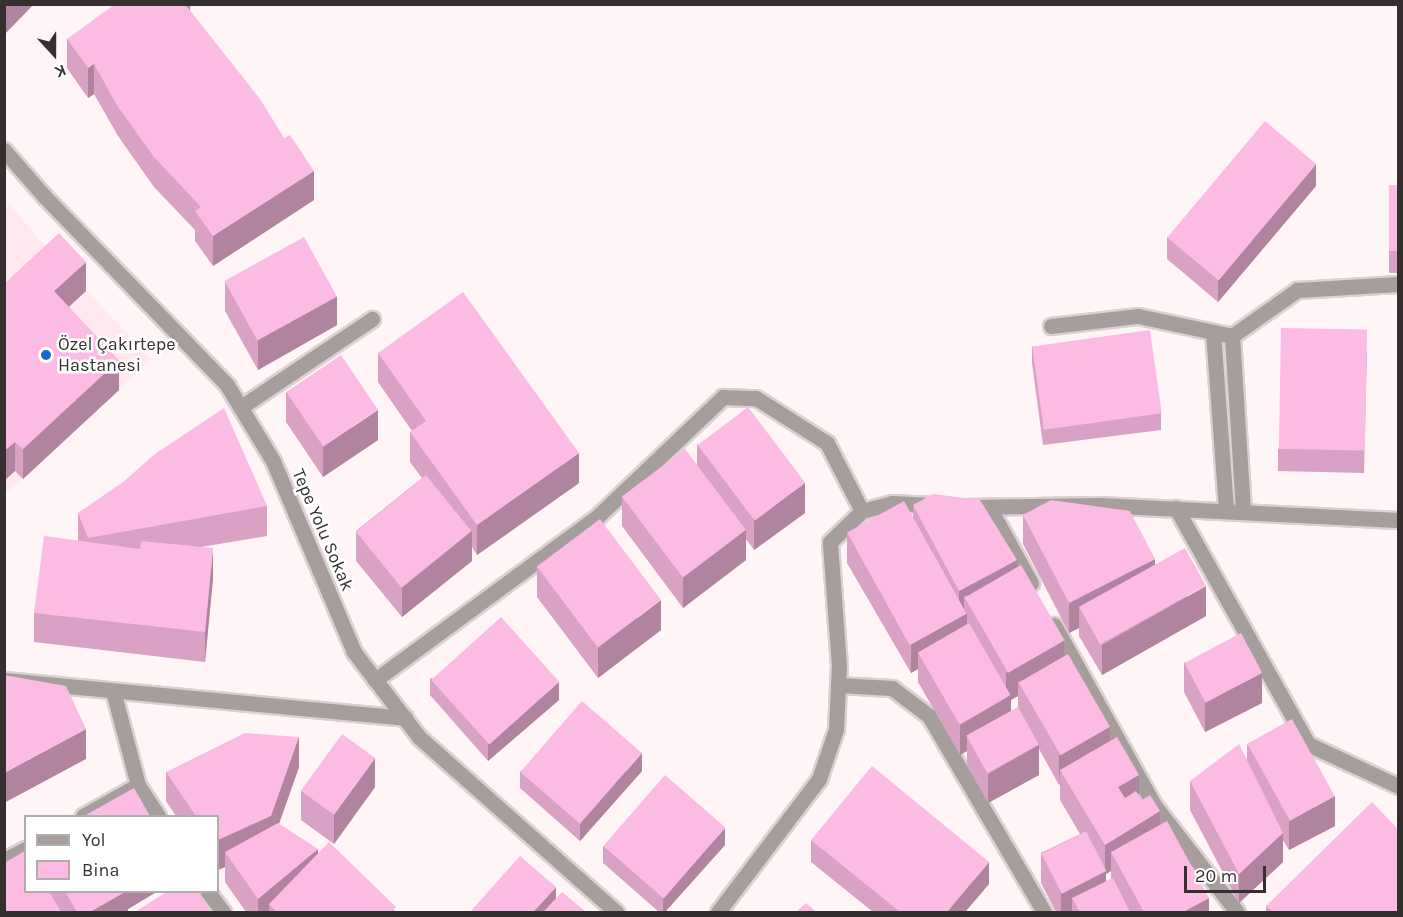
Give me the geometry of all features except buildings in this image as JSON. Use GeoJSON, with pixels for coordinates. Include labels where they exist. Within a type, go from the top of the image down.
{"type":"FeatureCollection","features":[{"type":"Feature","properties":{"kind":"street","name":"Tepe Yolu Sokak"},"geometry":{"type":"LineString","coordinates":[[4,150],[44,196],[227,385],[273,461],[354,652],[419,737],[616,912]]}},
{"type":"Feature","properties":{"kind":"street"},"geometry":{"type":"LineString","coordinates":[[1051,326],[1138,316],[1232,336],[1297,290],[1398,284]]}},
{"type":"Feature","properties":{"kind":"street"},"geometry":{"type":"LineString","coordinates":[[241,407],[372,319]]}},
{"type":"Feature","properties":{"kind":"street"},"geometry":{"type":"LineString","coordinates":[[1213,332],[1226,511]]}},
{"type":"Feature","properties":{"kind":"street"},"geometry":{"type":"LineString","coordinates":[[1232,336],[1243,512]]}},
{"type":"Feature","properties":{"kind":"street"},"geometry":{"type":"LineString","coordinates":[[375,680],[598,516],[723,397],[756,398],[827,443],[862,511]]}},
{"type":"Feature","properties":{"kind":"street"},"geometry":{"type":"LineString","coordinates":[[718,912],[819,779],[836,729],[838,685],[836,613],[830,542],[862,511],[892,503],[988,507],[1100,505],[1398,520]]}},
{"type":"Feature","properties":{"kind":"street"},"geometry":{"type":"LineString","coordinates":[[988,507],[1154,805],[1237,912]]}},
{"type":"Feature","properties":{"kind":"street"},"geometry":{"type":"LineString","coordinates":[[1176,508],[1308,744],[1398,786]]}},
{"type":"Feature","properties":{"kind":"street"},"geometry":{"type":"LineString","coordinates":[[4,680],[405,718]]}},
{"type":"Feature","properties":{"kind":"street"},"geometry":{"type":"LineString","coordinates":[[838,685],[892,688],[929,716],[1044,912]]}},
{"type":"Feature","properties":{"kind":"street"},"geometry":{"type":"LineString","coordinates":[[113,691],[138,786],[158,815]]}},
{"type":"Feature","properties":{"kind":"street"},"geometry":{"type":"LineString","coordinates":[[85,815],[138,786]]}},
{"type":"Feature","properties":{"kind":"street"},"geometry":{"type":"LineString","coordinates":[[4,860],[24,850]]}},
{"type":"Feature","properties":{"kind":"street"},"geometry":{"type":"LineString","coordinates":[[210,893],[224,912]]}},
{"type":"Feature","properties":{"kind":"shaded area","name":"Özel Çakırtepe Hastanesi"},"geometry":{"type":"Polygon","coordinates":[[[4,198],[59,262],[152,359],[5,494],[4,198]]]}},
{"type":"Feature","properties":{"kind":"place","name":"Özel Çakırtepe Hastanesi"},"geometry":{"type":"Point","coordinates":[46,355]}}]}
